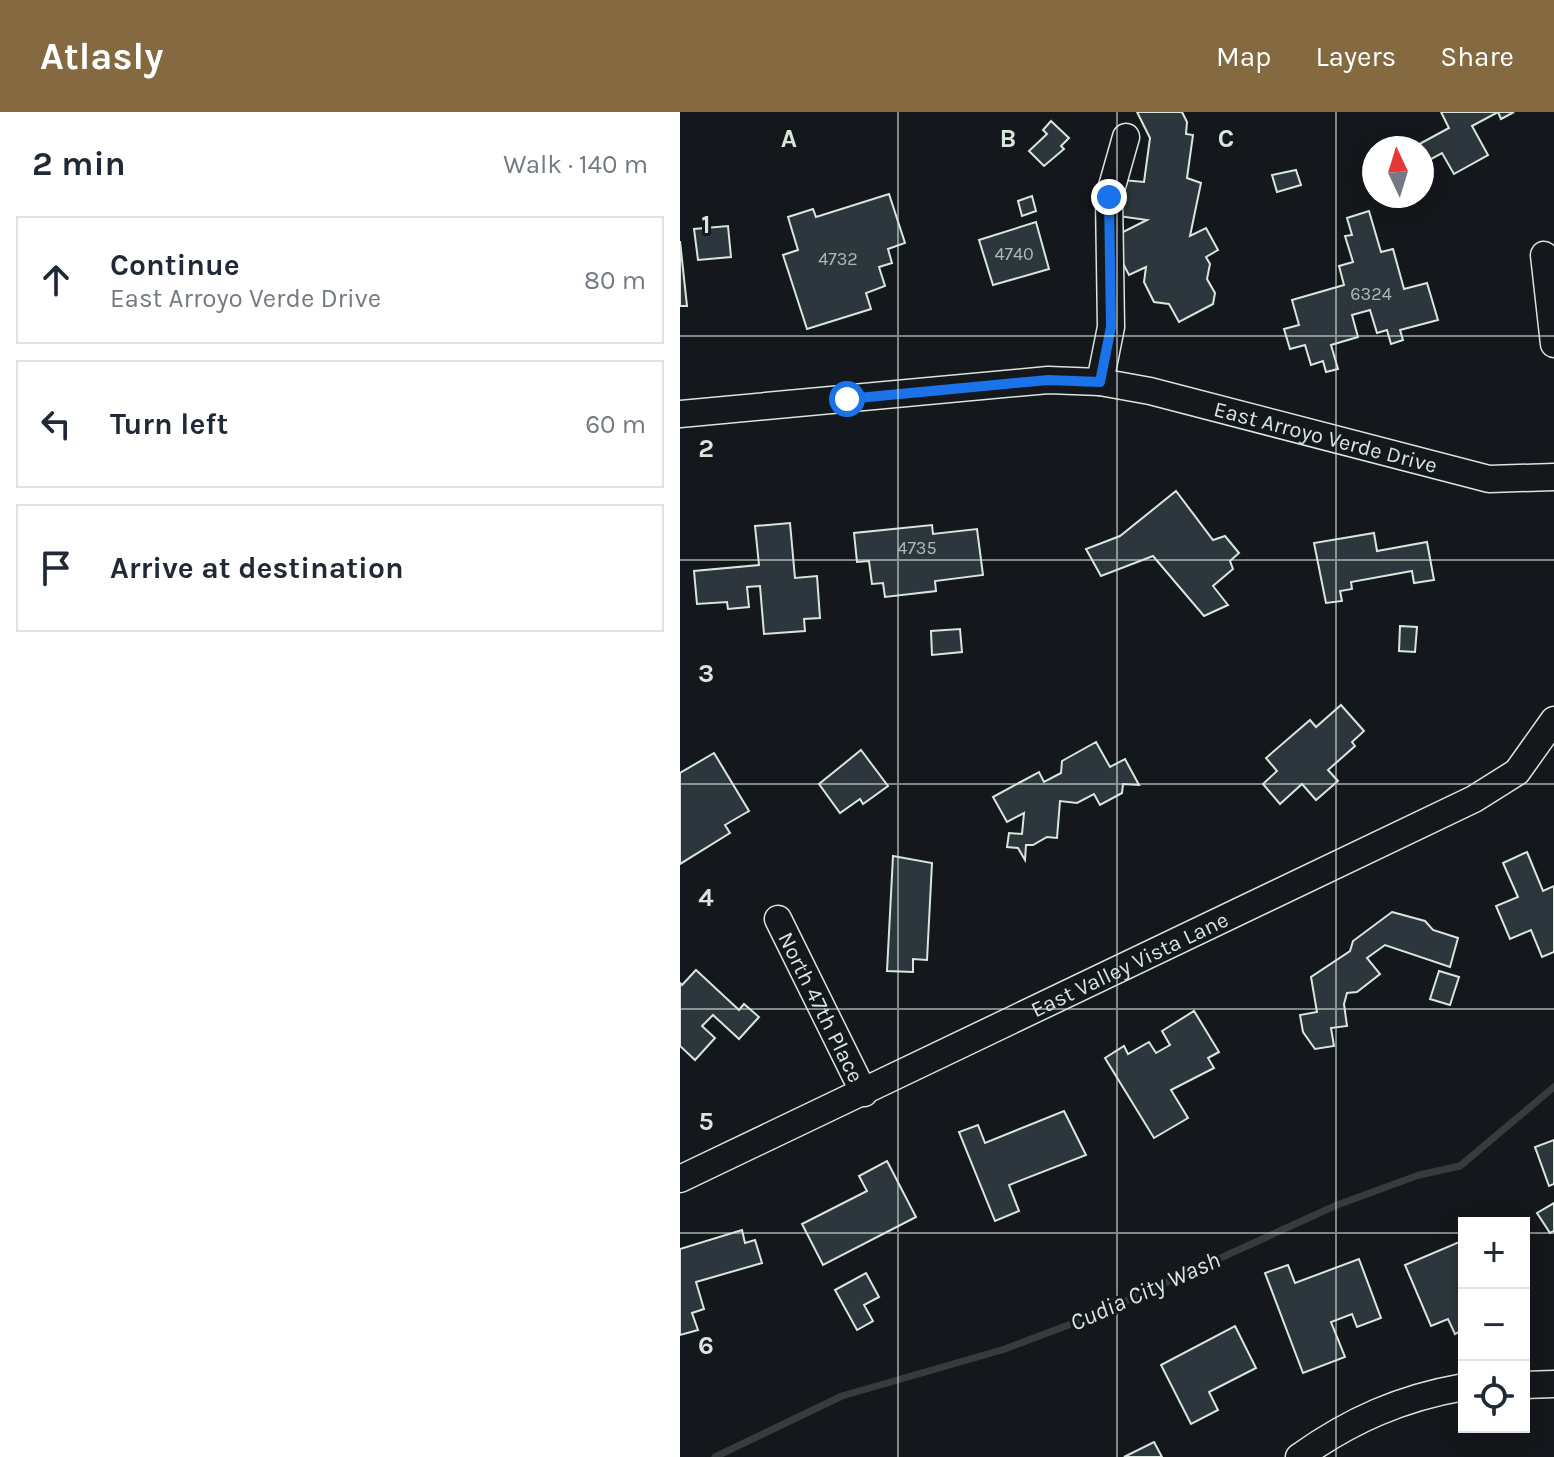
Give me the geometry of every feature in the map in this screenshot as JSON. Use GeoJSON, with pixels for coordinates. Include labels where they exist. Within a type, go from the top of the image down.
{"type":"FeatureCollection","features":[{"type":"Feature","properties":{"kind":"street"},"geometry":{"type":"LineString","coordinates":[[1101,371],[1111,327],[1109,197],[1126,137]]}},
{"type":"Feature","properties":{"kind":"street"},"geometry":{"type":"LineString","coordinates":[[1544,255],[1554,344]]}},
{"type":"Feature","properties":{"kind":"street","name":"East Arroyo Verde Drive"},"geometry":{"type":"LineString","coordinates":[[680,414],[1048,380],[1101,371],[1150,391],[1489,479],[1554,477]]}},
{"type":"Feature","properties":{"kind":"street","name":"East Valley Vista Lane"},"geometry":{"type":"LineString","coordinates":[[680,1179],[1474,799],[1517,772],[1554,720]]}},
{"type":"Feature","properties":{"kind":"street","name":"North 47th Place"},"geometry":{"type":"LineString","coordinates":[[778,919],[864,1093]]}},
{"type":"Feature","properties":{"kind":"street"},"geometry":{"type":"LineString","coordinates":[[1530,1385],[1554,1384]]}},
{"type":"Feature","properties":{"kind":"street"},"geometry":{"type":"LineString","coordinates":[[1313,1453],[1398,1402],[1458,1388]]}},
{"type":"Feature","properties":{"kind":"building"},"geometry":{"type":"Polygon","coordinates":[[[1137,112],[1182,112],[1187,122],[1186,134],[1193,135],[1187,178],[1201,183],[1190,236],[1206,228],[1218,250],[1206,257],[1210,264],[1207,279],[1215,293],[1213,304],[1179,322],[1169,304],[1154,302],[1144,282],[1146,267],[1129,275],[1115,248],[1117,235],[1147,220],[1118,216],[1123,180],[1144,182],[1150,138],[1137,112]]]}},
{"type":"Feature","properties":{"kind":"building"},"geometry":{"type":"Polygon","coordinates":[[[1441,112],[1498,112],[1472,126],[1488,155],[1454,174],[1442,153],[1434,157],[1434,136],[1449,128],[1441,112]]]}},
{"type":"Feature","properties":{"kind":"building"},"geometry":{"type":"Polygon","coordinates":[[[1498,112],[1514,112],[1501,119],[1498,112]]]}},
{"type":"Feature","properties":{"kind":"building"},"geometry":{"type":"Polygon","coordinates":[[[1051,121],[1069,138],[1061,146],[1064,149],[1044,166],[1029,151],[1047,134],[1043,130],[1051,121]]]}},
{"type":"Feature","properties":{"kind":"building"},"geometry":{"type":"Polygon","coordinates":[[[1296,170],[1301,185],[1277,192],[1272,175],[1296,170]]]}},
{"type":"Feature","properties":{"kind":"building"},"geometry":{"type":"Polygon","coordinates":[[[889,194],[905,243],[888,249],[892,263],[879,267],[885,286],[866,293],[871,309],[807,329],[783,255],[798,250],[788,217],[813,209],[816,217],[889,194]]]}},
{"type":"Feature","properties":{"kind":"building"},"geometry":{"type":"Polygon","coordinates":[[[1032,196],[1036,211],[1022,216],[1018,201],[1032,196]]]}},
{"type":"Feature","properties":{"kind":"building"},"geometry":{"type":"Polygon","coordinates":[[[1369,211],[1381,252],[1393,249],[1404,289],[1427,283],[1438,320],[1400,330],[1403,340],[1391,344],[1387,330],[1377,333],[1370,310],[1352,315],[1358,337],[1331,345],[1338,369],[1326,372],[1323,361],[1311,365],[1305,345],[1290,349],[1284,329],[1299,325],[1292,300],[1344,285],[1339,266],[1353,262],[1345,236],[1352,235],[1347,218],[1369,211]]]}},
{"type":"Feature","properties":{"kind":"building"},"geometry":{"type":"Polygon","coordinates":[[[1036,222],[1049,269],[993,285],[979,240],[1036,222]]]}},
{"type":"Feature","properties":{"kind":"building"},"geometry":{"type":"Polygon","coordinates":[[[728,226],[731,257],[698,260],[694,229],[728,226]]]}},
{"type":"Feature","properties":{"kind":"building"},"geometry":{"type":"Polygon","coordinates":[[[680,241],[687,306],[680,306],[680,241]]]}},
{"type":"Feature","properties":{"kind":"building"},"geometry":{"type":"Polygon","coordinates":[[[1176,491],[1213,540],[1225,536],[1239,553],[1230,561],[1233,569],[1213,586],[1228,605],[1204,616],[1153,556],[1101,576],[1086,549],[1120,536],[1176,491]]]}},
{"type":"Feature","properties":{"kind":"building"},"geometry":{"type":"Polygon","coordinates":[[[790,523],[795,578],[817,576],[820,618],[804,619],[805,631],[764,634],[760,586],[747,587],[749,607],[728,609],[727,602],[697,604],[694,571],[759,565],[755,526],[790,523]]]}},
{"type":"Feature","properties":{"kind":"building"},"geometry":{"type":"Polygon","coordinates":[[[932,525],[933,534],[977,529],[983,575],[935,581],[936,591],[885,597],[883,583],[872,584],[869,561],[857,562],[854,533],[932,525]]]}},
{"type":"Feature","properties":{"kind":"building"},"geometry":{"type":"Polygon","coordinates":[[[1374,533],[1377,551],[1427,542],[1434,580],[1414,583],[1412,571],[1351,582],[1352,589],[1340,591],[1342,601],[1326,603],[1314,543],[1374,533]]]}},
{"type":"Feature","properties":{"kind":"building"},"geometry":{"type":"Polygon","coordinates":[[[1400,626],[1417,627],[1415,652],[1399,651],[1400,626]]]}},
{"type":"Feature","properties":{"kind":"building"},"geometry":{"type":"Polygon","coordinates":[[[960,629],[962,652],[932,655],[931,631],[960,629]]]}},
{"type":"Feature","properties":{"kind":"building"},"geometry":{"type":"Polygon","coordinates":[[[1341,705],[1364,731],[1352,742],[1355,746],[1328,770],[1338,781],[1316,800],[1302,784],[1280,804],[1263,784],[1277,771],[1266,758],[1310,720],[1316,727],[1341,705]]]}},
{"type":"Feature","properties":{"kind":"building"},"geometry":{"type":"Polygon","coordinates":[[[1096,742],[1110,767],[1125,759],[1139,785],[1123,784],[1122,793],[1100,805],[1094,794],[1077,803],[1060,801],[1057,838],[1047,837],[1033,845],[1026,845],[1025,860],[1018,848],[1007,847],[1009,833],[1022,834],[1024,813],[1007,822],[993,797],[1039,772],[1044,782],[1061,773],[1062,761],[1096,742]]]}},
{"type":"Feature","properties":{"kind":"building"},"geometry":{"type":"Polygon","coordinates":[[[861,750],[888,786],[863,804],[860,799],[840,813],[819,784],[861,750]]]}},
{"type":"Feature","properties":{"kind":"building"},"geometry":{"type":"Polygon","coordinates":[[[714,753],[749,811],[725,825],[730,833],[680,864],[680,773],[714,753]]]}},
{"type":"Feature","properties":{"kind":"building"},"geometry":{"type":"Polygon","coordinates":[[[1527,852],[1543,891],[1554,886],[1554,952],[1542,957],[1531,930],[1510,939],[1496,906],[1518,897],[1503,863],[1527,852]]]}},
{"type":"Feature","properties":{"kind":"building"},"geometry":{"type":"Polygon","coordinates":[[[893,856],[932,863],[927,960],[913,959],[913,972],[887,971],[893,856]]]}},
{"type":"Feature","properties":{"kind":"building"},"geometry":{"type":"Polygon","coordinates":[[[1392,912],[1425,921],[1433,930],[1458,938],[1450,967],[1385,945],[1367,958],[1380,974],[1357,992],[1347,993],[1344,1004],[1347,1026],[1331,1028],[1334,1046],[1315,1049],[1303,1032],[1300,1015],[1317,1012],[1311,977],[1350,951],[1353,941],[1392,912]]]}},
{"type":"Feature","properties":{"kind":"building"},"geometry":{"type":"Polygon","coordinates":[[[696,970],[739,1010],[744,1004],[759,1017],[739,1039],[713,1015],[702,1026],[715,1038],[695,1060],[680,1046],[680,983],[682,985],[696,970]]]}},
{"type":"Feature","properties":{"kind":"building"},"geometry":{"type":"Polygon","coordinates":[[[1439,971],[1459,977],[1450,1005],[1430,999],[1439,971]]]}},
{"type":"Feature","properties":{"kind":"building"},"geometry":{"type":"Polygon","coordinates":[[[1194,1011],[1219,1052],[1208,1058],[1214,1068],[1171,1090],[1188,1118],[1154,1138],[1105,1058],[1124,1046],[1128,1054],[1149,1042],[1156,1053],[1170,1045],[1162,1031],[1194,1011]]]}},
{"type":"Feature","properties":{"kind":"building"},"geometry":{"type":"Polygon","coordinates":[[[1064,1111],[1086,1155],[1009,1185],[1019,1211],[995,1221],[959,1132],[978,1125],[985,1143],[1064,1111]]]}},
{"type":"Feature","properties":{"kind":"building"},"geometry":{"type":"Polygon","coordinates":[[[1554,1140],[1554,1184],[1549,1186],[1535,1147],[1554,1140]]]}},
{"type":"Feature","properties":{"kind":"building"},"geometry":{"type":"Polygon","coordinates":[[[887,1161],[916,1217],[823,1265],[802,1224],[867,1191],[859,1176],[887,1161]]]}},
{"type":"Feature","properties":{"kind":"building"},"geometry":{"type":"Polygon","coordinates":[[[1554,1203],[1554,1231],[1550,1233],[1537,1213],[1554,1203]]]}},
{"type":"Feature","properties":{"kind":"building"},"geometry":{"type":"Polygon","coordinates":[[[742,1230],[745,1243],[755,1240],[762,1263],[696,1282],[704,1309],[692,1313],[698,1330],[680,1335],[680,1249],[742,1230]]]}},
{"type":"Feature","properties":{"kind":"building"},"geometry":{"type":"Polygon","coordinates":[[[1458,1243],[1458,1332],[1455,1334],[1448,1319],[1431,1326],[1405,1265],[1458,1243]]]}},
{"type":"Feature","properties":{"kind":"building"},"geometry":{"type":"Polygon","coordinates":[[[1359,1259],[1381,1318],[1357,1327],[1352,1314],[1331,1322],[1345,1357],[1303,1373],[1265,1273],[1288,1265],[1295,1283],[1359,1259]]]}},
{"type":"Feature","properties":{"kind":"building"},"geometry":{"type":"Polygon","coordinates":[[[866,1273],[879,1297],[864,1305],[873,1321],[857,1330],[835,1290],[866,1273]]]}},
{"type":"Feature","properties":{"kind":"building"},"geometry":{"type":"Polygon","coordinates":[[[1235,1326],[1256,1368],[1209,1392],[1218,1410],[1191,1424],[1161,1365],[1235,1326]]]}},
{"type":"Feature","properties":{"kind":"building"},"geometry":{"type":"Polygon","coordinates":[[[1154,1442],[1162,1457],[1124,1457],[1154,1442]]]}},
{"type":"Feature","properties":{"kind":"waterway","name":"Cudia City Wash"},"geometry":{"type":"LineString","coordinates":[[715,1457],[842,1396],[1005,1349],[1095,1315],[1337,1205],[1419,1175],[1460,1166],[1554,1087]]}},
{"type":"Feature","properties":{"kind":"route"},"geometry":{"type":"LineString","coordinates":[[847,399],[1048,380],[1100,382],[1111,327],[1107,252],[1109,197]]}}]}
